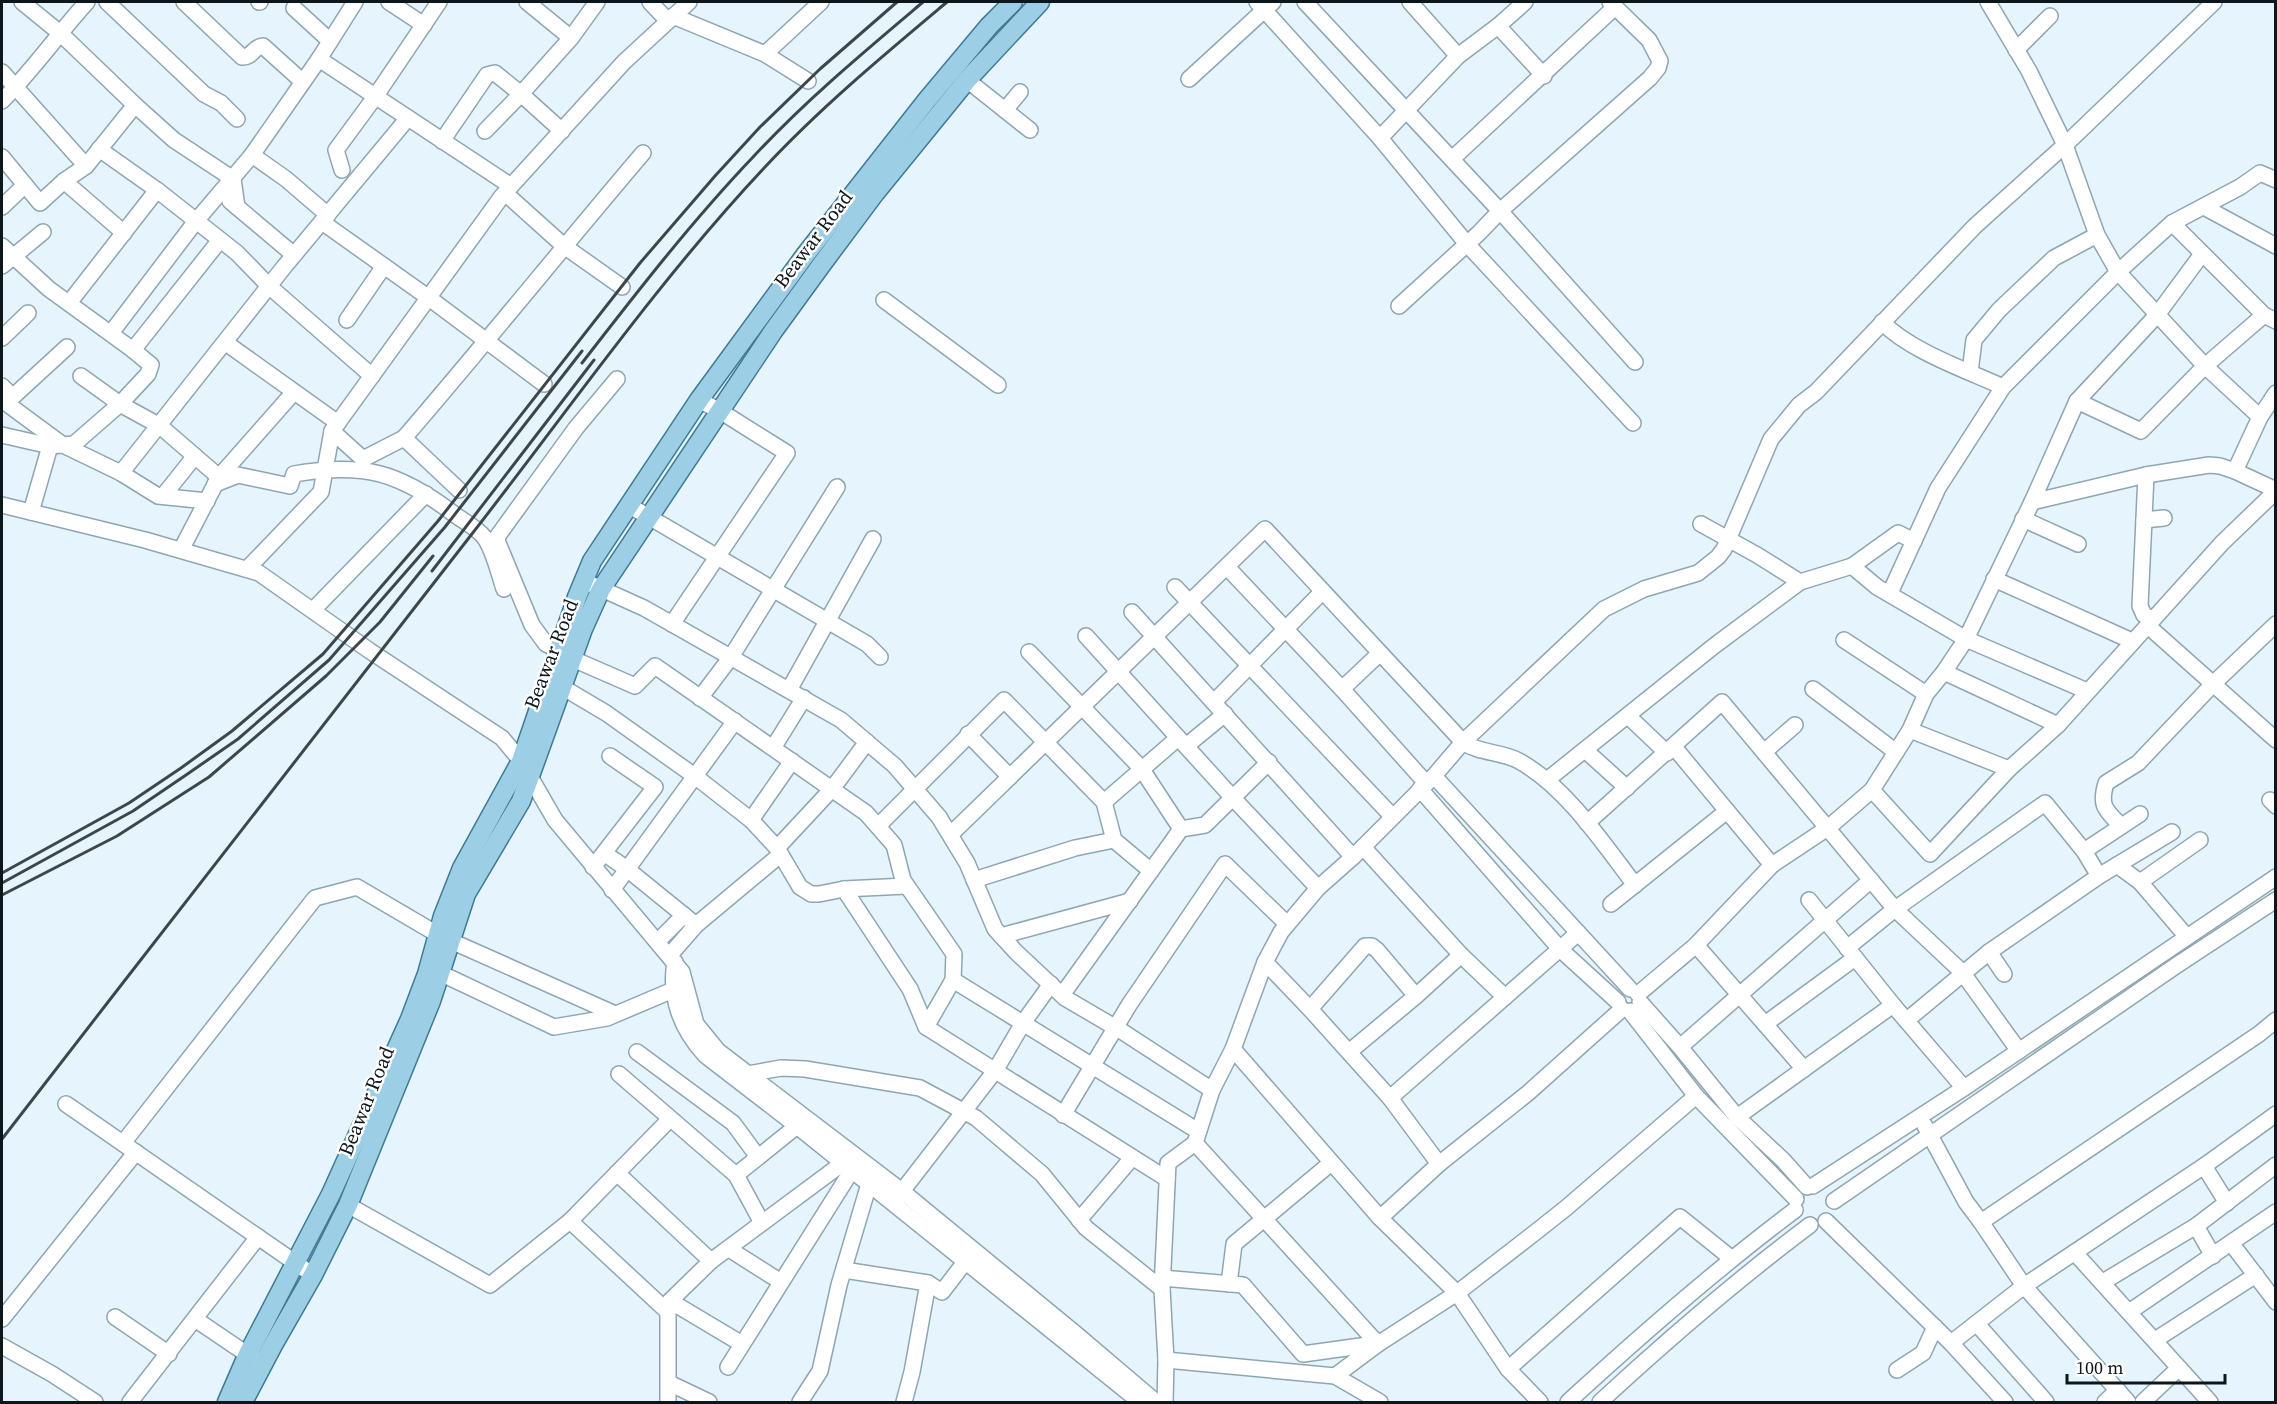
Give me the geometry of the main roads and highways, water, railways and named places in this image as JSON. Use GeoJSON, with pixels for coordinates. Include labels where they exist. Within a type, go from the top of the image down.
{"type":"FeatureCollection","features":[{"type":"Feature","properties":{"kind":"main road","name":"Beawar Road"},"geometry":{"type":"LineString","coordinates":[[526,768],[562,687],[566,654],[601,589],[774,330],[875,193],[989,26],[1013,2]]}},
{"type":"Feature","properties":{"kind":"main road","name":"Beawar Road"},"geometry":{"type":"LineString","coordinates":[[243,1402],[255,1360],[296,1263],[331,1194],[410,1018],[427,974],[477,873],[514,814],[526,768],[566,654],[584,581],[592,561],[699,400],[806,254],[934,106],[967,80],[1040,2]]}},
{"type":"Feature","properties":{"kind":"main road","name":"Beawar Road"},"geometry":{"type":"LineString","coordinates":[[227,1402],[313,1275],[348,1204],[431,1001],[441,973],[444,938]]}},
{"type":"Feature","properties":{"kind":"railway"},"geometry":{"type":"LineString","coordinates":[[2,873],[129,803],[181,768],[232,731],[323,654],[438,521],[640,263],[715,176],[760,127],[820,69],[897,2]]}},
{"type":"Feature","properties":{"kind":"railway"},"geometry":{"type":"LineString","coordinates":[[582,363],[687,231],[754,156],[815,96],[923,2]]}},
{"type":"Feature","properties":{"kind":"railway"},"geometry":{"type":"LineString","coordinates":[[2,1139],[686,256],[765,167],[808,123],[947,2]]}},
{"type":"Feature","properties":{"kind":"railway"},"geometry":{"type":"LineString","coordinates":[[2,883],[133,811],[186,775],[238,739],[329,660],[445,527],[582,351]]}},
{"type":"Feature","properties":{"kind":"railway"},"geometry":{"type":"LineString","coordinates":[[432,571],[594,360]]}},
{"type":"Feature","properties":{"kind":"railway"},"geometry":{"type":"LineString","coordinates":[[2,895],[117,836],[209,777],[326,676],[380,622],[433,556]]}}]}
